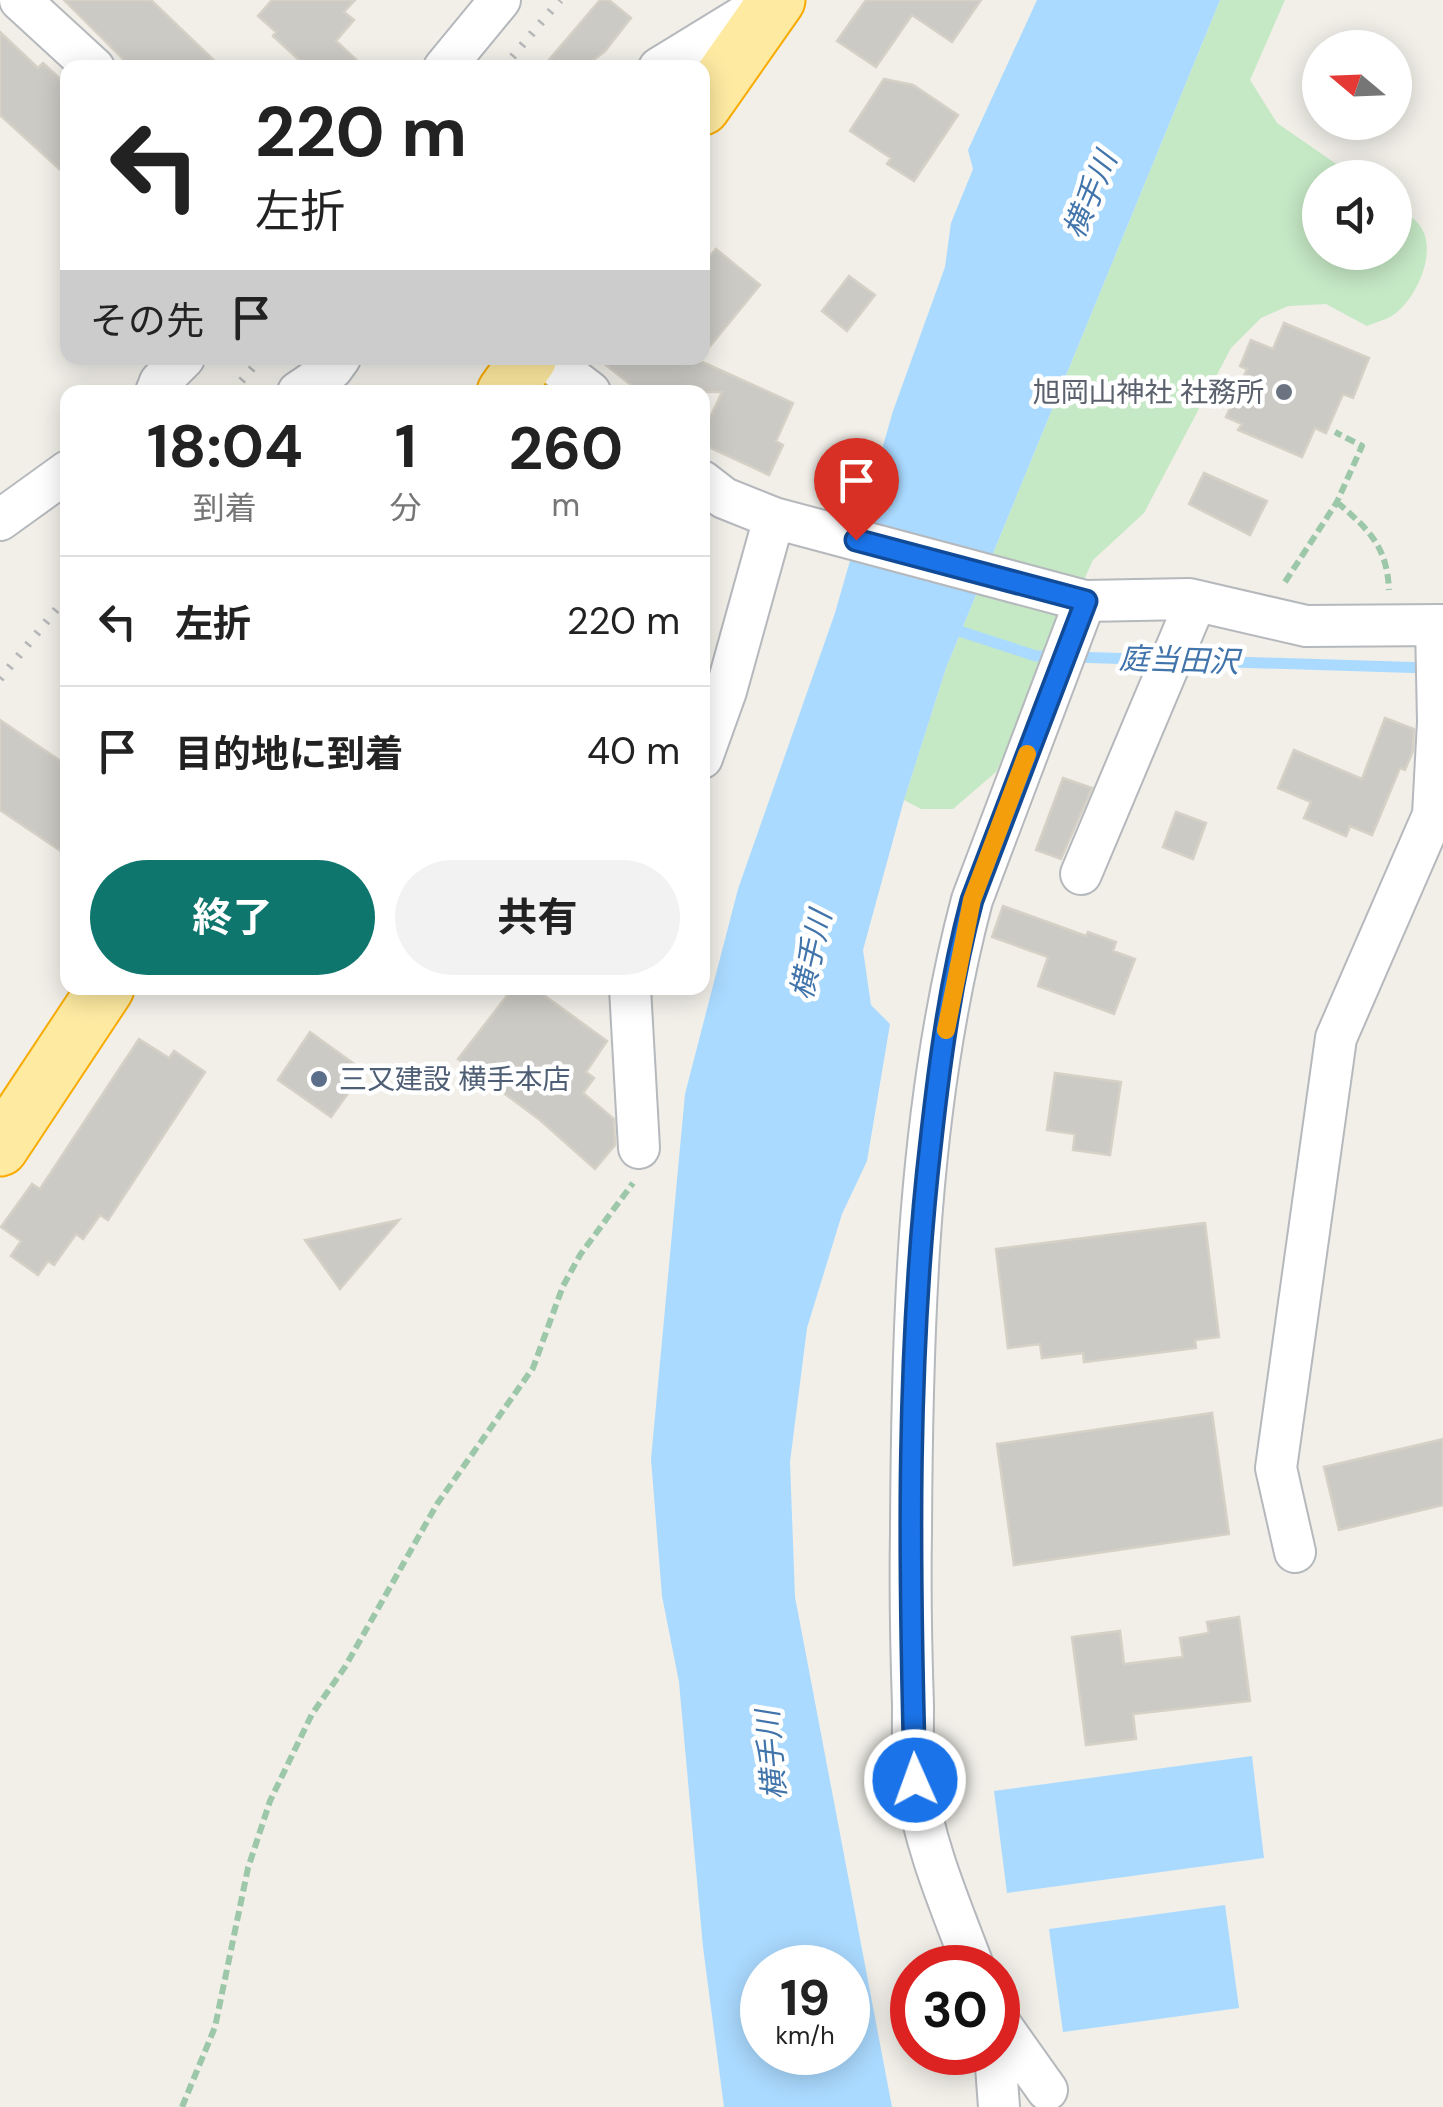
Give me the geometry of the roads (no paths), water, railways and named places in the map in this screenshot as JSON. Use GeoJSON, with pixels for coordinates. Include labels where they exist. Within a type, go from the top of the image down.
{"type":"FeatureCollection","features":[{"type":"Feature","properties":{"kind":"highway"},"geometry":{"type":"LineString","coordinates":[[710,95],[774,0]]}},
{"type":"Feature","properties":{"kind":"highway"},"geometry":{"type":"LineString","coordinates":[[0,1148],[101,995]]}},
{"type":"Feature","properties":{"kind":"street"},"geometry":{"type":"LineString","coordinates":[[20,0],[85,60]]}},
{"type":"Feature","properties":{"kind":"street"},"geometry":{"type":"LineString","coordinates":[[451,60],[500,0]]}},
{"type":"Feature","properties":{"kind":"street"},"geometry":{"type":"LineString","coordinates":[[672,60],[774,0]]}},
{"type":"Feature","properties":{"kind":"street"},"geometry":{"type":"LineString","coordinates":[[159,385],[177,365]]}},
{"type":"Feature","properties":{"kind":"street"},"geometry":{"type":"LineString","coordinates":[[308,385],[335,365]]}},
{"type":"Feature","properties":{"kind":"street"},"geometry":{"type":"LineString","coordinates":[[555,365],[581,385]]}},
{"type":"Feature","properties":{"kind":"street"},"geometry":{"type":"LineString","coordinates":[[0,520],[60,477]]}},
{"type":"Feature","properties":{"kind":"street"},"geometry":{"type":"LineString","coordinates":[[710,487],[724,498],[774,518],[818,529],[1079,617],[1196,600],[1306,626],[1390,626],[1438,646],[1433,815],[1336,1038],[1276,1468],[1295,1552]]}},
{"type":"Feature","properties":{"kind":"street"},"geometry":{"type":"LineString","coordinates":[[710,736],[774,518]]}},
{"type":"Feature","properties":{"kind":"street"},"geometry":{"type":"LineString","coordinates":[[1082,874],[1196,600]]}},
{"type":"Feature","properties":{"kind":"street"},"geometry":{"type":"LineString","coordinates":[[965,1945],[935,1865],[915,1780],[910,1606],[912,1353],[932,1126],[960,946],[972,900],[1079,617]]}},
{"type":"Feature","properties":{"kind":"street"},"geometry":{"type":"LineString","coordinates":[[630,995],[639,1148]]}},
{"type":"Feature","properties":{"kind":"street"},"geometry":{"type":"LineString","coordinates":[[1020,2052],[1048,2090]]}},
{"type":"Feature","properties":{"kind":"street"},"geometry":{"type":"LineString","coordinates":[[996,2075],[998,2107]]}},
{"type":"Feature","properties":{"kind":"water","name":"横手川"},"geometry":{"type":"Polygon","coordinates":[[[1037,0],[1220,0],[946,668],[904,800],[863,950],[871,1005],[890,1024],[867,1161],[842,1214],[807,1328],[790,1462],[795,1597],[861,1945],[740,1945],[740,2075],[870,2075],[870,1991],[892,2107],[724,2107],[703,1947],[679,1682],[662,1596],[651,1459],[685,1094],[738,889],[835,613],[893,411],[945,267],[951,223],[973,169],[968,150],[1037,0]]]}},
{"type":"Feature","properties":{"kind":"water"},"geometry":{"type":"Polygon","coordinates":[[[1252,1756],[1264,1858],[1007,1893],[994,1791],[1252,1756]]]}},
{"type":"Feature","properties":{"kind":"water"},"geometry":{"type":"Polygon","coordinates":[[[1225,1905],[1239,2008],[1063,2032],[1049,1929],[1225,1905]]]}},
{"type":"Feature","properties":{"kind":"waterway","name":"庭当田沢"},"geometry":{"type":"LineString","coordinates":[[947,627],[1036,656],[1054,656]]}},
{"type":"Feature","properties":{"kind":"waterway","name":"庭当田沢"},"geometry":{"type":"LineString","coordinates":[[1073,657],[1429,668]]}},
{"type":"Feature","properties":{"kind":"railway"},"geometry":{"type":"LineString","coordinates":[[510,60],[560,0]]}},
{"type":"Feature","properties":{"kind":"railway"},"geometry":{"type":"LineString","coordinates":[[238,385],[255,365]]}},
{"type":"Feature","properties":{"kind":"railway"},"geometry":{"type":"LineString","coordinates":[[0,679],[60,605]]}},
{"type":"Feature","properties":{"kind":"place","name":"旭岡山神社 社務所"},"geometry":{"type":"Point","coordinates":[1284,392]}},
{"type":"Feature","properties":{"kind":"place","name":"三又建設 横手本店"},"geometry":{"type":"Point","coordinates":[319,1079]}}]}
